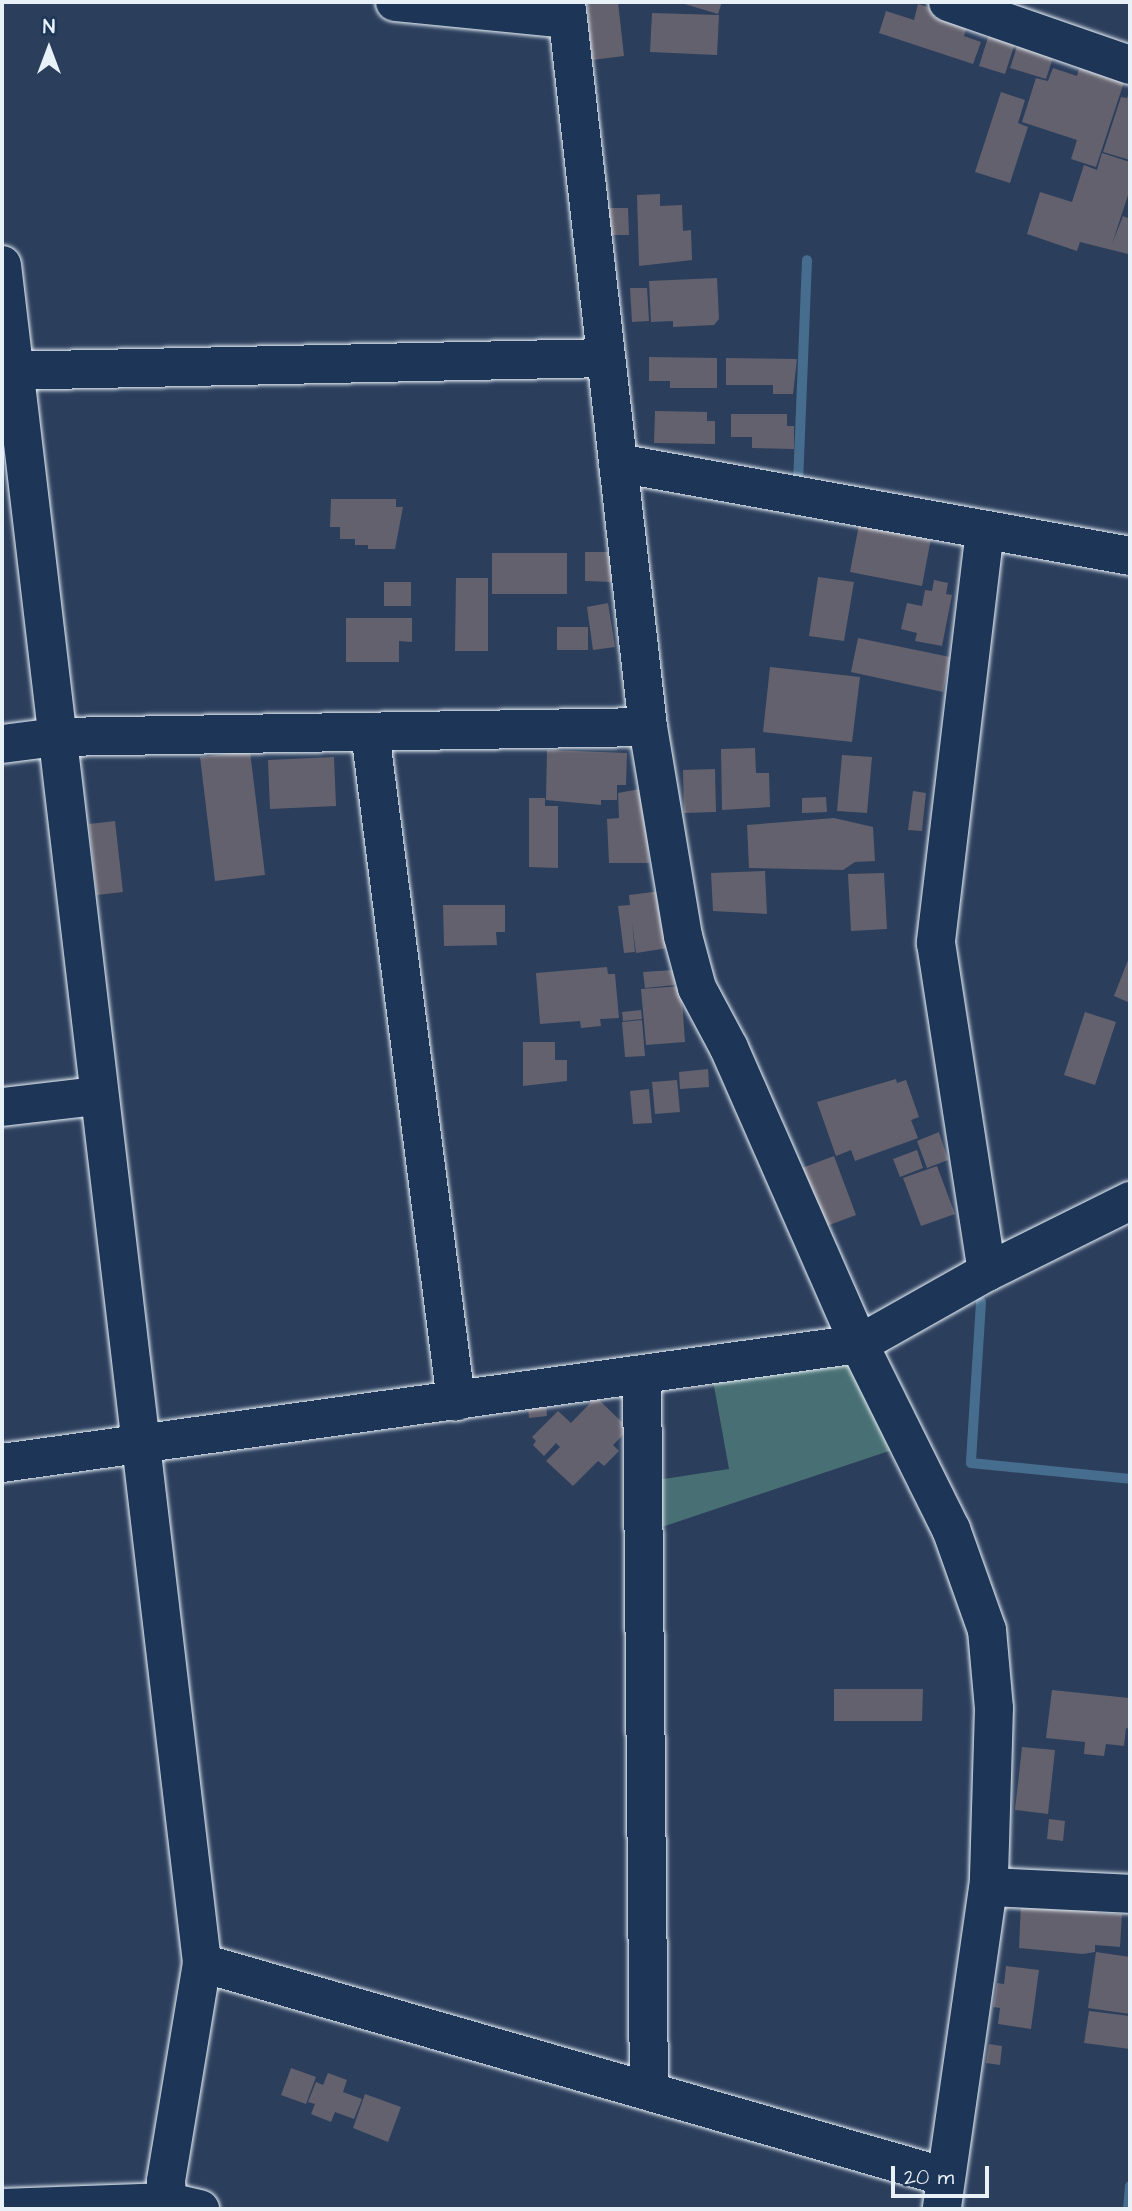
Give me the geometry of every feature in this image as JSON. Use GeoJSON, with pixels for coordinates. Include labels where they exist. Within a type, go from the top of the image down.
{"type":"FeatureCollection","features":[{"type":"Feature","properties":{"kind":"street"},"geometry":{"type":"LineString","coordinates":[[202,1963],[649,2091],[944,2193],[989,1888],[994,1708],[987,1630],[951,1529],[859,1344],[729,1048],[697,988],[683,936],[648,727],[567,10],[395,2]]}},
{"type":"Feature","properties":{"kind":"street"},"geometry":{"type":"LineString","coordinates":[[948,2],[1130,65]]}},
{"type":"Feature","properties":{"kind":"street"},"geometry":{"type":"LineString","coordinates":[[2,265],[8,371],[57,737],[97,1096],[202,1963],[166,2181],[179,2207],[2,2208]]}},
{"type":"Feature","properties":{"kind":"street"},"geometry":{"type":"LineString","coordinates":[[8,371],[606,358]]}},
{"type":"Feature","properties":{"kind":"street"},"geometry":{"type":"LineString","coordinates":[[618,463],[1130,556]]}},
{"type":"Feature","properties":{"kind":"street"},"geometry":{"type":"LineString","coordinates":[[985,530],[936,943],[987,1272]]}},
{"type":"Feature","properties":{"kind":"street"},"geometry":{"type":"LineString","coordinates":[[2,744],[57,737],[648,727]]}},
{"type":"Feature","properties":{"kind":"street"},"geometry":{"type":"LineString","coordinates":[[370,732],[456,1401]]}},
{"type":"Feature","properties":{"kind":"street"},"geometry":{"type":"LineString","coordinates":[[2,1107],[97,1096]]}},
{"type":"Feature","properties":{"kind":"street"},"geometry":{"type":"LineString","coordinates":[[2,1463],[140,1446],[859,1344],[987,1272],[1130,1201]]}},
{"type":"Feature","properties":{"kind":"street"},"geometry":{"type":"LineString","coordinates":[[642,1375],[649,2091]]}},
{"type":"Feature","properties":{"kind":"street"},"geometry":{"type":"LineString","coordinates":[[989,1888],[1130,1894]]}},
{"type":"Feature","properties":{"kind":"green space"},"geometry":{"type":"Polygon","coordinates":[[[851,1362],[895,1449],[656,1529],[657,1480],[729,1469],[712,1375],[851,1362]]]}},
{"type":"Feature","properties":{"kind":"building"},"geometry":{"type":"Polygon","coordinates":[[[587,2],[618,2],[624,56],[592,60],[587,2]]]}},
{"type":"Feature","properties":{"kind":"building"},"geometry":{"type":"Polygon","coordinates":[[[678,2],[722,2],[718,14],[678,2]]]}},
{"type":"Feature","properties":{"kind":"building"},"geometry":{"type":"Polygon","coordinates":[[[918,4],[969,20],[964,36],[981,42],[973,64],[879,33],[886,11],[914,20],[918,4]]]}},
{"type":"Feature","properties":{"kind":"building"},"geometry":{"type":"Polygon","coordinates":[[[652,13],[719,15],[717,55],[650,52],[652,13]]]}},
{"type":"Feature","properties":{"kind":"building"},"geometry":{"type":"Polygon","coordinates":[[[990,31],[1016,40],[1005,74],[979,66],[990,31]]]}},
{"type":"Feature","properties":{"kind":"building"},"geometry":{"type":"Polygon","coordinates":[[[1020,37],[1056,48],[1046,79],[1010,68],[1020,37]]]}},
{"type":"Feature","properties":{"kind":"building"},"geometry":{"type":"Polygon","coordinates":[[[1082,59],[1127,73],[1096,167],[1071,159],[1077,140],[1022,122],[1036,78],[1048,81],[1053,68],[1077,76],[1082,59]]]}},
{"type":"Feature","properties":{"kind":"building"},"geometry":{"type":"Polygon","coordinates":[[[1130,90],[1130,160],[1103,152],[1121,97],[1127,98],[1130,90]]]}},
{"type":"Feature","properties":{"kind":"building"},"geometry":{"type":"Polygon","coordinates":[[[1001,92],[1025,100],[1018,123],[1028,127],[1010,183],[975,172],[1001,92]]]}},
{"type":"Feature","properties":{"kind":"building"},"geometry":{"type":"Polygon","coordinates":[[[1102,153],[1130,162],[1130,189],[1112,244],[1123,216],[1130,219],[1128,254],[1080,242],[1077,251],[1027,234],[1040,192],[1072,202],[1084,165],[1097,170],[1102,153]]]}},
{"type":"Feature","properties":{"kind":"building"},"geometry":{"type":"Polygon","coordinates":[[[660,194],[660,206],[682,205],[683,231],[691,230],[692,260],[639,266],[637,195],[660,194]]]}},
{"type":"Feature","properties":{"kind":"building"},"geometry":{"type":"Polygon","coordinates":[[[608,208],[628,208],[629,235],[609,235],[608,208]]]}},
{"type":"Feature","properties":{"kind":"building"},"geometry":{"type":"Polygon","coordinates":[[[717,278],[719,319],[714,325],[673,327],[673,321],[651,322],[649,281],[717,278]]]}},
{"type":"Feature","properties":{"kind":"building"},"geometry":{"type":"Polygon","coordinates":[[[630,288],[647,288],[649,321],[632,322],[630,288]]]}},
{"type":"Feature","properties":{"kind":"building"},"geometry":{"type":"Polygon","coordinates":[[[649,357],[717,358],[717,388],[670,388],[670,381],[649,381],[649,357]]]}},
{"type":"Feature","properties":{"kind":"building"},"geometry":{"type":"Polygon","coordinates":[[[726,358],[797,359],[793,394],[773,394],[773,385],[726,385],[726,358]]]}},
{"type":"Feature","properties":{"kind":"building"},"geometry":{"type":"Polygon","coordinates":[[[655,411],[707,412],[707,421],[715,421],[715,444],[654,443],[655,411]]]}},
{"type":"Feature","properties":{"kind":"building"},"geometry":{"type":"Polygon","coordinates":[[[731,414],[787,414],[787,426],[794,426],[794,449],[752,448],[752,437],[731,437],[731,414]]]}},
{"type":"Feature","properties":{"kind":"building"},"geometry":{"type":"Polygon","coordinates":[[[331,499],[396,499],[396,507],[403,507],[395,549],[368,549],[368,545],[355,545],[355,539],[340,539],[340,527],[330,527],[331,499]]]}},
{"type":"Feature","properties":{"kind":"building"},"geometry":{"type":"Polygon","coordinates":[[[860,519],[932,533],[922,586],[850,572],[860,519]]]}},
{"type":"Feature","properties":{"kind":"building"},"geometry":{"type":"Polygon","coordinates":[[[585,552],[612,552],[612,582],[585,581],[585,552]]]}},
{"type":"Feature","properties":{"kind":"building"},"geometry":{"type":"Polygon","coordinates":[[[492,553],[567,553],[567,594],[492,594],[492,553]]]}},
{"type":"Feature","properties":{"kind":"building"},"geometry":{"type":"Polygon","coordinates":[[[818,577],[854,582],[844,641],[809,636],[818,577]]]}},
{"type":"Feature","properties":{"kind":"building"},"geometry":{"type":"Polygon","coordinates":[[[456,578],[488,578],[488,651],[455,651],[456,578]]]}},
{"type":"Feature","properties":{"kind":"building"},"geometry":{"type":"Polygon","coordinates":[[[934,580],[948,583],[946,594],[952,595],[942,646],[915,641],[917,633],[901,629],[907,603],[922,606],[925,590],[932,591],[934,580]]]}},
{"type":"Feature","properties":{"kind":"building"},"geometry":{"type":"Polygon","coordinates":[[[384,582],[411,582],[411,606],[384,606],[384,582]]]}},
{"type":"Feature","properties":{"kind":"building"},"geometry":{"type":"Polygon","coordinates":[[[608,603],[615,647],[593,650],[587,607],[608,603]]]}},
{"type":"Feature","properties":{"kind":"building"},"geometry":{"type":"Polygon","coordinates":[[[346,618],[412,618],[412,642],[399,641],[399,662],[346,662],[346,618]]]}},
{"type":"Feature","properties":{"kind":"building"},"geometry":{"type":"Polygon","coordinates":[[[557,627],[588,627],[588,650],[557,650],[557,627]]]}},
{"type":"Feature","properties":{"kind":"building"},"geometry":{"type":"Polygon","coordinates":[[[858,638],[950,657],[943,692],[851,672],[858,638]]]}},
{"type":"Feature","properties":{"kind":"building"},"geometry":{"type":"Polygon","coordinates":[[[770,667],[860,677],[852,742],[763,732],[770,667]]]}},
{"type":"Feature","properties":{"kind":"building"},"geometry":{"type":"Polygon","coordinates":[[[755,748],[756,773],[769,773],[770,807],[722,810],[721,749],[755,748]]]}},
{"type":"Feature","properties":{"kind":"building"},"geometry":{"type":"Polygon","coordinates":[[[547,750],[627,753],[626,785],[617,785],[617,800],[601,800],[601,805],[546,800],[547,750]]]}},
{"type":"Feature","properties":{"kind":"building"},"geometry":{"type":"Polygon","coordinates":[[[250,751],[265,875],[215,881],[200,757],[250,751]]]}},
{"type":"Feature","properties":{"kind":"building"},"geometry":{"type":"Polygon","coordinates":[[[842,755],[872,757],[867,813],[837,811],[842,755]]]}},
{"type":"Feature","properties":{"kind":"building"},"geometry":{"type":"Polygon","coordinates":[[[334,757],[336,806],[270,809],[268,760],[334,757]]]}},
{"type":"Feature","properties":{"kind":"building"},"geometry":{"type":"Polygon","coordinates":[[[715,769],[716,812],[684,813],[683,770],[715,769]]]}},
{"type":"Feature","properties":{"kind":"building"},"geometry":{"type":"Polygon","coordinates":[[[645,788],[649,863],[609,863],[607,819],[619,818],[618,793],[645,788]]]}},
{"type":"Feature","properties":{"kind":"building"},"geometry":{"type":"Polygon","coordinates":[[[913,791],[926,793],[922,831],[908,830],[913,791]]]}},
{"type":"Feature","properties":{"kind":"building"},"geometry":{"type":"Polygon","coordinates":[[[826,797],[827,812],[802,813],[802,798],[826,797]]]}},
{"type":"Feature","properties":{"kind":"building"},"geometry":{"type":"Polygon","coordinates":[[[529,798],[545,798],[545,806],[558,806],[558,868],[529,867],[529,798]]]}},
{"type":"Feature","properties":{"kind":"building"},"geometry":{"type":"Polygon","coordinates":[[[834,818],[873,827],[875,861],[855,862],[843,870],[749,868],[747,825],[834,818]]]}},
{"type":"Feature","properties":{"kind":"building"},"geometry":{"type":"Polygon","coordinates":[[[115,821],[123,892],[97,895],[89,824],[115,821]]]}},
{"type":"Feature","properties":{"kind":"building"},"geometry":{"type":"Polygon","coordinates":[[[765,871],[767,914],[713,911],[711,873],[765,871]]]}},
{"type":"Feature","properties":{"kind":"building"},"geometry":{"type":"Polygon","coordinates":[[[884,873],[887,929],[851,931],[848,874],[884,873]]]}},
{"type":"Feature","properties":{"kind":"building"},"geometry":{"type":"Polygon","coordinates":[[[661,891],[668,948],[636,953],[632,922],[635,952],[624,953],[618,906],[630,905],[629,895],[661,891]]]}},
{"type":"Feature","properties":{"kind":"building"},"geometry":{"type":"Polygon","coordinates":[[[443,905],[505,905],[505,932],[496,932],[497,945],[444,946],[443,905]]]}},
{"type":"Feature","properties":{"kind":"building"},"geometry":{"type":"Polygon","coordinates":[[[1130,955],[1130,1003],[1114,996],[1130,955]]]}},
{"type":"Feature","properties":{"kind":"building"},"geometry":{"type":"Polygon","coordinates":[[[607,967],[608,974],[615,974],[619,1018],[600,1019],[601,1026],[581,1028],[580,1021],[540,1024],[536,973],[607,967]]]}},
{"type":"Feature","properties":{"kind":"building"},"geometry":{"type":"Polygon","coordinates":[[[673,970],[675,985],[645,988],[643,972],[673,970]]]}},
{"type":"Feature","properties":{"kind":"building"},"geometry":{"type":"Polygon","coordinates":[[[681,986],[685,1042],[646,1045],[641,989],[681,986]]]}},
{"type":"Feature","properties":{"kind":"building"},"geometry":{"type":"Polygon","coordinates":[[[641,1010],[642,1019],[623,1021],[622,1012],[641,1010]]]}},
{"type":"Feature","properties":{"kind":"building"},"geometry":{"type":"Polygon","coordinates":[[[1085,1012],[1116,1022],[1095,1085],[1064,1075],[1085,1012]]]}},
{"type":"Feature","properties":{"kind":"building"},"geometry":{"type":"Polygon","coordinates":[[[642,1020],[645,1056],[625,1057],[622,1022],[642,1020]]]}},
{"type":"Feature","properties":{"kind":"building"},"geometry":{"type":"Polygon","coordinates":[[[523,1042],[555,1042],[555,1060],[567,1060],[567,1081],[523,1086],[523,1042]]]}},
{"type":"Feature","properties":{"kind":"building"},"geometry":{"type":"Polygon","coordinates":[[[708,1069],[709,1087],[680,1089],[679,1072],[708,1069]]]}},
{"type":"Feature","properties":{"kind":"building"},"geometry":{"type":"Polygon","coordinates":[[[896,1079],[897,1083],[906,1080],[919,1117],[911,1120],[918,1138],[855,1161],[851,1150],[836,1156],[817,1102],[896,1079]]]}},
{"type":"Feature","properties":{"kind":"building"},"geometry":{"type":"Polygon","coordinates":[[[677,1080],[680,1112],[655,1114],[652,1082],[677,1080]]]}},
{"type":"Feature","properties":{"kind":"building"},"geometry":{"type":"Polygon","coordinates":[[[649,1089],[652,1123],[633,1124],[630,1091],[649,1089]]]}},
{"type":"Feature","properties":{"kind":"building"},"geometry":{"type":"Polygon","coordinates":[[[939,1132],[948,1160],[927,1168],[917,1141],[939,1132]]]}},
{"type":"Feature","properties":{"kind":"building"},"geometry":{"type":"Polygon","coordinates":[[[917,1150],[923,1168],[900,1177],[893,1159],[917,1150]]]}},
{"type":"Feature","properties":{"kind":"building"},"geometry":{"type":"Polygon","coordinates":[[[834,1156],[856,1215],[824,1227],[802,1168],[834,1156]]]}},
{"type":"Feature","properties":{"kind":"building"},"geometry":{"type":"Polygon","coordinates":[[[937,1166],[955,1214],[921,1226],[903,1178],[937,1166]]]}},
{"type":"Feature","properties":{"kind":"building"},"geometry":{"type":"Polygon","coordinates":[[[596,1397],[629,1429],[613,1445],[619,1451],[604,1466],[598,1461],[573,1486],[546,1461],[560,1447],[556,1443],[544,1456],[533,1445],[536,1441],[532,1437],[558,1411],[571,1423],[596,1397]]]}},
{"type":"Feature","properties":{"kind":"building"},"geometry":{"type":"Polygon","coordinates":[[[546,1404],[547,1416],[529,1418],[528,1406],[546,1404]]]}},
{"type":"Feature","properties":{"kind":"building"},"geometry":{"type":"Polygon","coordinates":[[[834,1689],[923,1689],[922,1721],[834,1721],[834,1689]]]}},
{"type":"Feature","properties":{"kind":"building"},"geometry":{"type":"Polygon","coordinates":[[[1052,1690],[1129,1698],[1130,1729],[1126,1728],[1124,1746],[1106,1744],[1104,1756],[1084,1754],[1085,1742],[1046,1738],[1052,1690]]]}},
{"type":"Feature","properties":{"kind":"building"},"geometry":{"type":"Polygon","coordinates":[[[1022,1747],[1055,1750],[1048,1814],[1015,1810],[1022,1747]]]}},
{"type":"Feature","properties":{"kind":"building"},"geometry":{"type":"Polygon","coordinates":[[[1049,1819],[1065,1821],[1063,1841],[1047,1839],[1049,1819]]]}},
{"type":"Feature","properties":{"kind":"building"},"geometry":{"type":"Polygon","coordinates":[[[1021,1902],[1097,1907],[1097,1913],[1122,1914],[1120,1947],[1095,1945],[1095,1952],[1083,1954],[1019,1948],[1021,1902]]]}},
{"type":"Feature","properties":{"kind":"building"},"geometry":{"type":"Polygon","coordinates":[[[1096,1952],[1130,1957],[1130,2014],[1088,2008],[1096,1952]]]}},
{"type":"Feature","properties":{"kind":"building"},"geometry":{"type":"Polygon","coordinates":[[[1006,1966],[1039,1970],[1031,2029],[998,2024],[1000,2008],[993,2007],[997,1983],[1004,1984],[1006,1966]]]}},
{"type":"Feature","properties":{"kind":"building"},"geometry":{"type":"Polygon","coordinates":[[[1089,2011],[1130,2016],[1130,2049],[1084,2043],[1089,2011]]]}},
{"type":"Feature","properties":{"kind":"building"},"geometry":{"type":"Polygon","coordinates":[[[989,2044],[1002,2046],[1000,2065],[986,2063],[989,2044]]]}},
{"type":"Feature","properties":{"kind":"building"},"geometry":{"type":"Polygon","coordinates":[[[291,2068],[316,2077],[306,2104],[281,2095],[291,2068]]]}},
{"type":"Feature","properties":{"kind":"building"},"geometry":{"type":"Polygon","coordinates":[[[328,2073],[347,2080],[343,2092],[362,2099],[354,2119],[335,2112],[331,2122],[311,2114],[315,2104],[308,2102],[316,2082],[323,2085],[328,2073]]]}},
{"type":"Feature","properties":{"kind":"building"},"geometry":{"type":"Polygon","coordinates":[[[365,2094],[401,2107],[388,2142],[353,2128],[365,2094]]]}},
{"type":"Feature","properties":{"kind":"waterway"},"geometry":{"type":"LineString","coordinates":[[798,484],[807,260]]}},
{"type":"Feature","properties":{"kind":"waterway"},"geometry":{"type":"LineString","coordinates":[[981,1302],[971,1463],[1130,1479]]}},
{"type":"Feature","properties":{"kind":"waterway"},"geometry":{"type":"LineString","coordinates":[[1128,2209],[1130,2186]]}}]}
